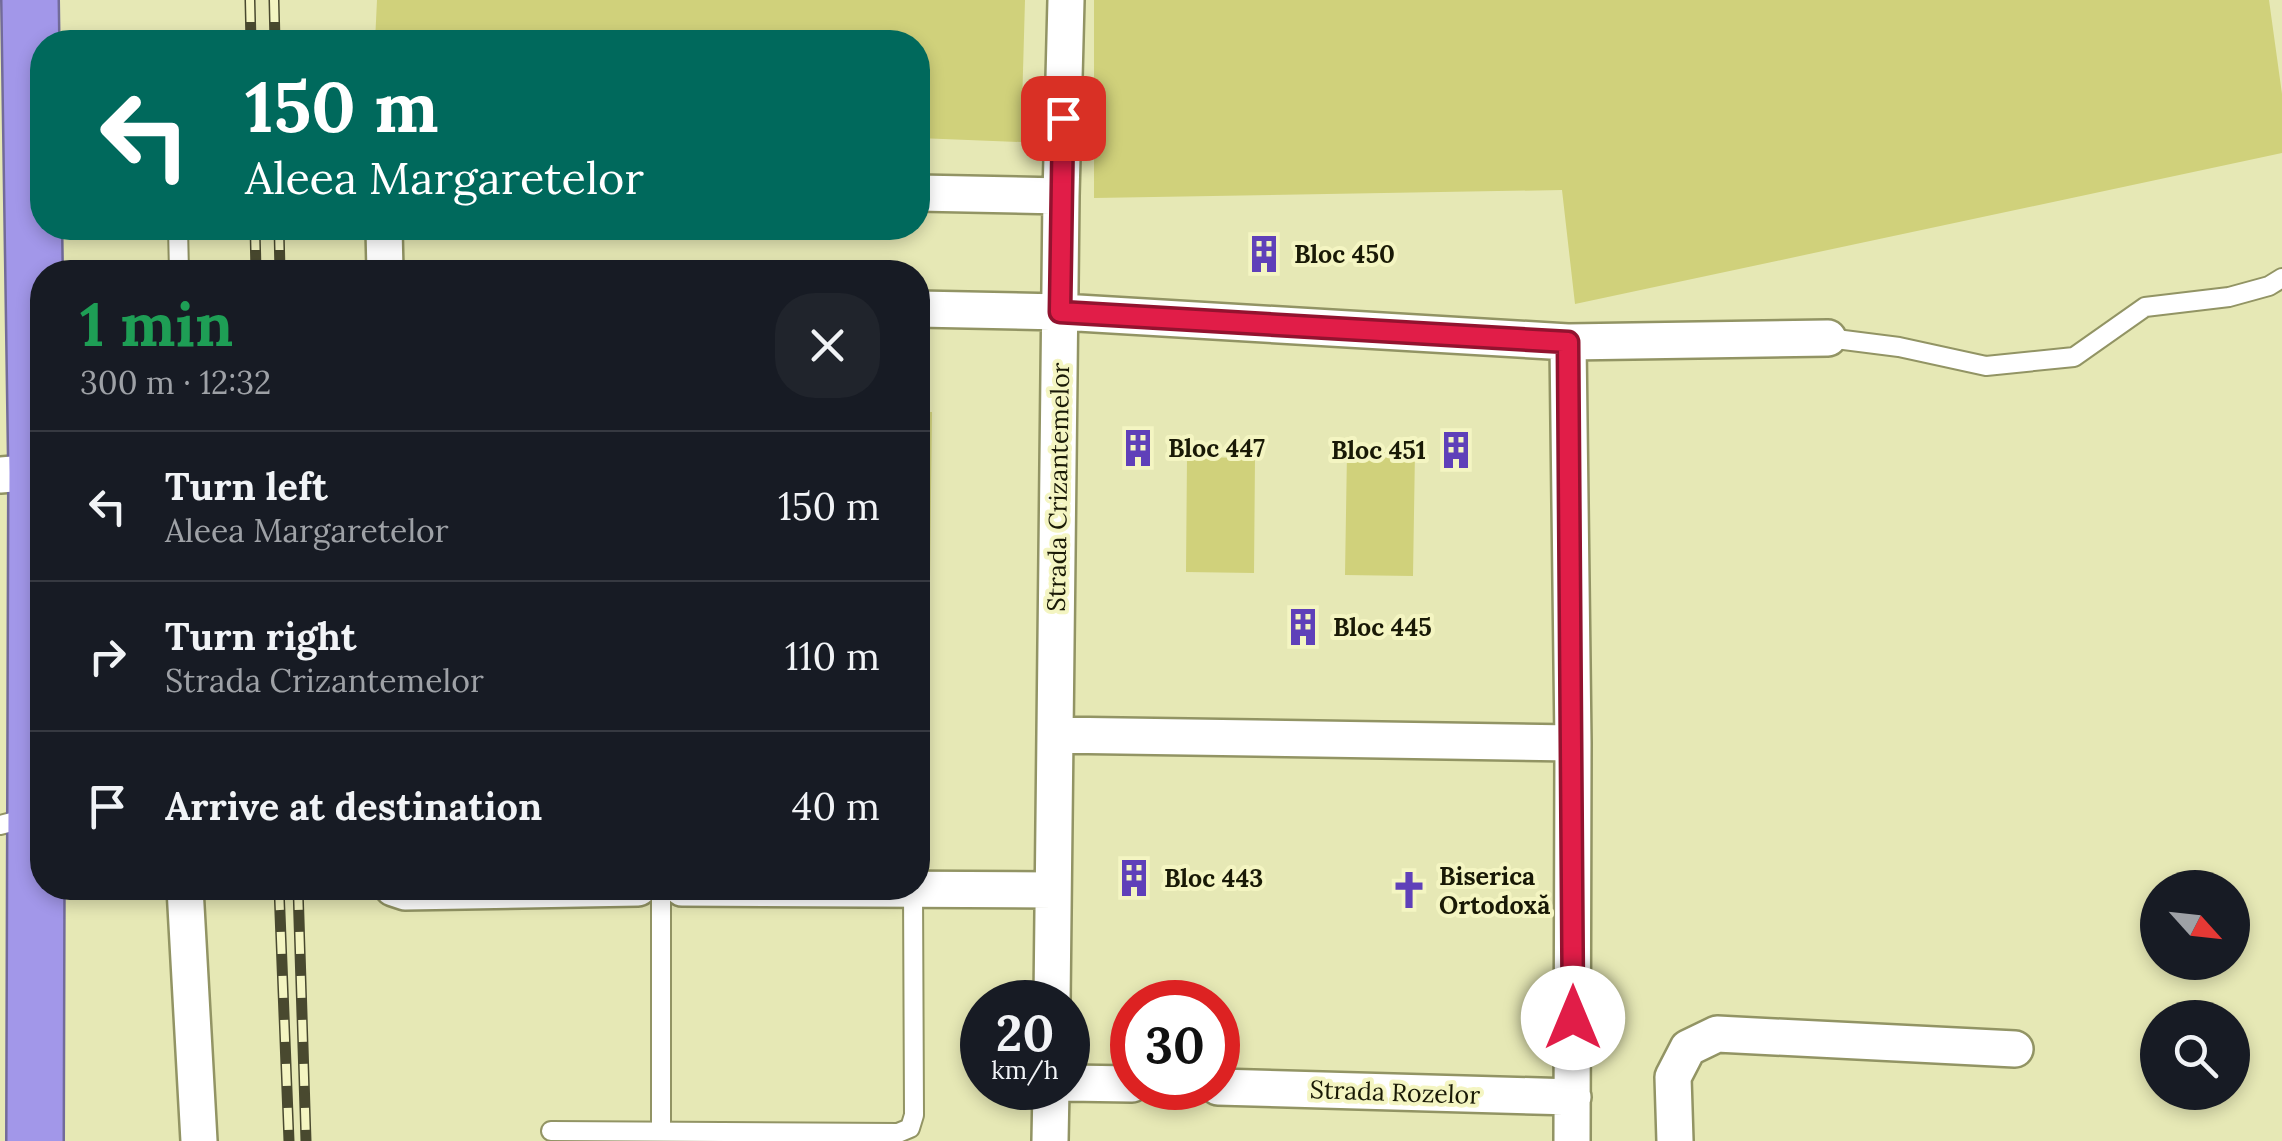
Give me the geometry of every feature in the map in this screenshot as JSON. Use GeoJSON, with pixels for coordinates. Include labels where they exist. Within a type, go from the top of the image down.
{"type":"FeatureCollection","features":[{"type":"Feature","properties":{"kind":"highway"},"geometry":{"type":"LineString","coordinates":[[30,0],[32,30]]}},
{"type":"Feature","properties":{"kind":"highway"},"geometry":{"type":"LineString","coordinates":[[30,282],[18,473],[35,1141]]}},
{"type":"Feature","properties":{"kind":"street","name":"Strada Crizantemelor"},"geometry":{"type":"LineString","coordinates":[[1052,980],[1066,0]]}},
{"type":"Feature","properties":{"kind":"street"},"geometry":{"type":"LineString","coordinates":[[930,193],[1061,196]]}},
{"type":"Feature","properties":{"kind":"street"},"geometry":{"type":"LineString","coordinates":[[930,309],[1060,312],[1568,342],[1828,338]]}},
{"type":"Feature","properties":{"kind":"street"},"geometry":{"type":"LineString","coordinates":[[1568,342],[1572,1141]]}},
{"type":"Feature","properties":{"kind":"street"},"geometry":{"type":"LineString","coordinates":[[1054,735],[1573,743]]}},
{"type":"Feature","properties":{"kind":"street"},"geometry":{"type":"LineString","coordinates":[[930,890],[1053,890]]}},
{"type":"Feature","properties":{"kind":"street"},"geometry":{"type":"LineString","coordinates":[[185,900],[199,1141]]}},
{"type":"Feature","properties":{"kind":"street"},"geometry":{"type":"LineString","coordinates":[[1675,1141],[1673,1078],[1688,1048],[1717,1034],[2016,1049]]}},
{"type":"Feature","properties":{"kind":"street","name":"Strada Rozelor"},"geometry":{"type":"LineString","coordinates":[[1240,1088],[1573,1097]]}},
{"type":"Feature","properties":{"kind":"street"},"geometry":{"type":"LineString","coordinates":[[1050,1141],[1051,1110]]}},
{"type":"Feature","properties":{"kind":"lane"},"geometry":{"type":"LineString","coordinates":[[1828,338],[1898,347],[1986,366],[2074,356],[2145,307],[2229,297],[2269,286],[2282,278]]}},
{"type":"Feature","properties":{"kind":"lane"},"geometry":{"type":"LineString","coordinates":[[661,900],[661,1130]]}},
{"type":"Feature","properties":{"kind":"lane"},"geometry":{"type":"LineString","coordinates":[[552,1131],[898,1133],[910,1128],[914,1115],[913,900]]}},
{"type":"Feature","properties":{"kind":"shaded area"},"geometry":{"type":"Polygon","coordinates":[[[377,0],[1025,0],[1021,142],[930,138],[930,30],[376,30],[377,0]]]}},
{"type":"Feature","properties":{"kind":"shaded area"},"geometry":{"type":"Polygon","coordinates":[[[1094,0],[2269,0],[2282,94],[2282,153],[1575,304],[1562,190],[1094,198],[1094,0]]]}},
{"type":"Feature","properties":{"kind":"shaded area"},"geometry":{"type":"Polygon","coordinates":[[[930,412],[932,412],[930,578],[930,412]]]}},
{"type":"Feature","properties":{"kind":"shaded area"},"geometry":{"type":"Polygon","coordinates":[[[1415,451],[1413,576],[1345,575],[1347,452],[1415,451]]]}},
{"type":"Feature","properties":{"kind":"shaded area"},"geometry":{"type":"Polygon","coordinates":[[[1187,457],[1255,458],[1254,573],[1186,572],[1187,457]]]}},
{"type":"Feature","properties":{"kind":"railway"},"geometry":{"type":"LineString","coordinates":[[250,0],[251,30]]}},
{"type":"Feature","properties":{"kind":"railway"},"geometry":{"type":"LineString","coordinates":[[274,0],[275,30]]}},
{"type":"Feature","properties":{"kind":"railway"},"geometry":{"type":"LineString","coordinates":[[255,240],[256,260]]}},
{"type":"Feature","properties":{"kind":"railway"},"geometry":{"type":"LineString","coordinates":[[279,240],[280,260]]}},
{"type":"Feature","properties":{"kind":"railway"},"geometry":{"type":"LineString","coordinates":[[279,900],[289,1141]]}},
{"type":"Feature","properties":{"kind":"railway"},"geometry":{"type":"LineString","coordinates":[[298,900],[306,1141]]}},
{"type":"Feature","properties":{"kind":"place","name":"Bloc 450"},"geometry":{"type":"Point","coordinates":[1264,254]}},
{"type":"Feature","properties":{"kind":"place","name":"Bloc 447"},"geometry":{"type":"Point","coordinates":[1138,448]}},
{"type":"Feature","properties":{"kind":"place","name":"Bloc 451"},"geometry":{"type":"Point","coordinates":[1456,450]}},
{"type":"Feature","properties":{"kind":"place","name":"Bloc 445"},"geometry":{"type":"Point","coordinates":[1303,627]}},
{"type":"Feature","properties":{"kind":"place","name":"Bloc 443"},"geometry":{"type":"Point","coordinates":[1134,878]}},
{"type":"Feature","properties":{"kind":"place","name":"Biserica Ortodoxă"},"geometry":{"type":"Point","coordinates":[1409,890]}},
{"type":"Feature","properties":{"kind":"route"},"geometry":{"type":"LineString","coordinates":[[1063,118],[1060,312],[1568,342],[1573,1018]]}}]}
